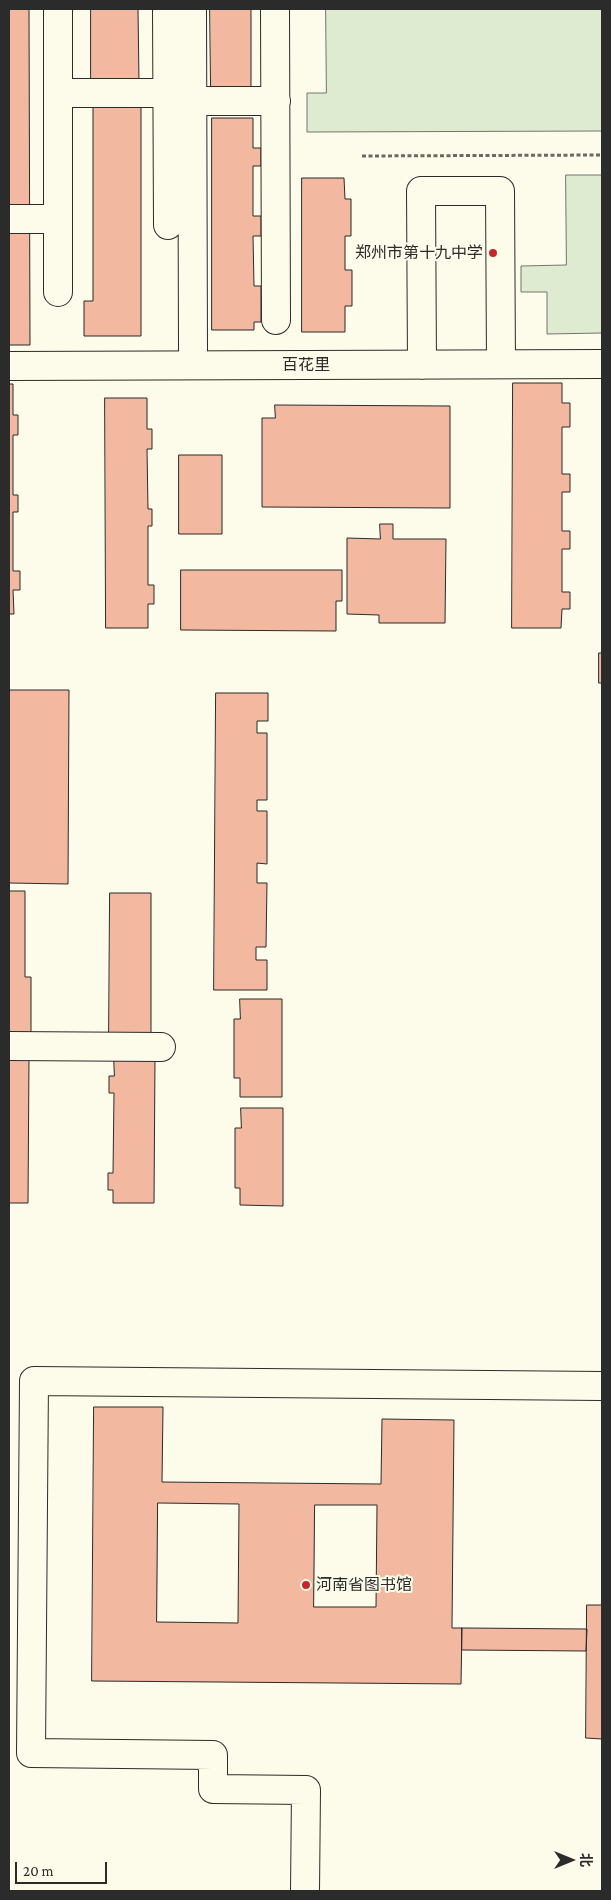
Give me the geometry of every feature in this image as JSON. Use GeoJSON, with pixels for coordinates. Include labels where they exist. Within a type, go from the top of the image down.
{"type":"FeatureCollection","features":[{"type":"Feature","properties":{"kind":"lane"},"geometry":{"type":"LineString","coordinates":[[58,9],[58,292]]}},
{"type":"Feature","properties":{"kind":"lane"},"geometry":{"type":"LineString","coordinates":[[167,9],[168,225]]}},
{"type":"Feature","properties":{"kind":"lane"},"geometry":{"type":"LineString","coordinates":[[192,9],[193,350]]}},
{"type":"Feature","properties":{"kind":"lane"},"geometry":{"type":"LineString","coordinates":[[275,9],[276,320]]}},
{"type":"Feature","properties":{"kind":"lane"},"geometry":{"type":"LineString","coordinates":[[58,93],[167,93]]}},
{"type":"Feature","properties":{"kind":"lane"},"geometry":{"type":"LineString","coordinates":[[193,101],[276,101]]}},
{"type":"Feature","properties":{"kind":"lane"},"geometry":{"type":"LineString","coordinates":[[422,365],[421,191],[500,191],[501,364]]}},
{"type":"Feature","properties":{"kind":"lane"},"geometry":{"type":"LineString","coordinates":[[9,219],[58,219]]}},
{"type":"Feature","properties":{"kind":"lane","name":"百花里"},"geometry":{"type":"LineString","coordinates":[[9,366],[602,364]]}},
{"type":"Feature","properties":{"kind":"lane"},"geometry":{"type":"LineString","coordinates":[[9,1046],[160,1047]]}},
{"type":"Feature","properties":{"kind":"lane"},"geometry":{"type":"LineString","coordinates":[[305,1891],[306,1790],[213,1789],[213,1755],[31,1754],[34,1381],[595,1381]]}},
{"type":"Feature","properties":{"kind":"path"},"geometry":{"type":"LineString","coordinates":[[362,156],[602,155]]}},
{"type":"Feature","properties":{"kind":"green space"},"geometry":{"type":"Polygon","coordinates":[[[326,9],[602,9],[602,131],[307,132],[307,93],[326,93],[326,9]]]}},
{"type":"Feature","properties":{"kind":"green space"},"geometry":{"type":"Polygon","coordinates":[[[566,175],[602,175],[602,333],[547,334],[547,292],[521,292],[521,266],[566,265],[566,175]]]}},
{"type":"Feature","properties":{"kind":"building"},"geometry":{"type":"Polygon","coordinates":[[[9,9],[29,9],[30,345],[9,345],[9,9]]]}},
{"type":"Feature","properties":{"kind":"building"},"geometry":{"type":"Polygon","coordinates":[[[91,9],[138,9],[139,82],[91,83],[91,9]]]}},
{"type":"Feature","properties":{"kind":"building"},"geometry":{"type":"Polygon","coordinates":[[[210,9],[251,9],[251,90],[211,90],[210,9]]]}},
{"type":"Feature","properties":{"kind":"building"},"geometry":{"type":"Polygon","coordinates":[[[141,102],[141,336],[84,336],[84,301],[93,301],[93,103],[141,102]]]}},
{"type":"Feature","properties":{"kind":"building"},"geometry":{"type":"Polygon","coordinates":[[[212,118],[253,118],[253,148],[261,148],[261,166],[253,166],[253,216],[261,216],[261,236],[253,236],[254,286],[261,286],[261,322],[254,322],[254,330],[212,330],[212,118]]]}},
{"type":"Feature","properties":{"kind":"building"},"geometry":{"type":"Polygon","coordinates":[[[302,178],[344,178],[345,199],[351,199],[351,236],[345,236],[345,270],[352,270],[352,306],[345,306],[345,332],[302,332],[302,178]]]}},
{"type":"Feature","properties":{"kind":"building"},"geometry":{"type":"Polygon","coordinates":[[[513,383],[562,383],[562,403],[570,403],[570,427],[562,427],[562,474],[570,474],[570,492],[562,492],[562,531],[570,531],[570,549],[562,549],[562,592],[570,592],[570,609],[562,609],[561,628],[512,628],[513,383]]]}},
{"type":"Feature","properties":{"kind":"building"},"geometry":{"type":"Polygon","coordinates":[[[9,384],[13,384],[13,415],[18,415],[18,435],[13,435],[13,495],[18,495],[18,512],[13,512],[13,571],[20,571],[20,590],[13,590],[14,614],[9,614],[9,384]]]}},
{"type":"Feature","properties":{"kind":"building"},"geometry":{"type":"Polygon","coordinates":[[[105,398],[147,398],[147,429],[152,429],[152,449],[147,449],[148,509],[152,509],[152,526],[148,526],[148,585],[154,585],[154,604],[148,604],[148,628],[106,628],[105,398]]]}},
{"type":"Feature","properties":{"kind":"building"},"geometry":{"type":"Polygon","coordinates":[[[275,405],[450,406],[450,508],[262,507],[262,418],[275,418],[275,405]]]}},
{"type":"Feature","properties":{"kind":"building"},"geometry":{"type":"Polygon","coordinates":[[[179,455],[222,455],[222,534],[179,534],[179,455]]]}},
{"type":"Feature","properties":{"kind":"building"},"geometry":{"type":"Polygon","coordinates":[[[380,524],[393,524],[393,539],[446,539],[445,623],[379,623],[379,615],[347,614],[347,538],[380,539],[380,524]]]}},
{"type":"Feature","properties":{"kind":"building"},"geometry":{"type":"Polygon","coordinates":[[[181,570],[342,570],[342,601],[336,601],[336,631],[181,630],[181,570]]]}},
{"type":"Feature","properties":{"kind":"building"},"geometry":{"type":"Polygon","coordinates":[[[599,653],[602,653],[602,683],[599,683],[599,653]]]}},
{"type":"Feature","properties":{"kind":"building"},"geometry":{"type":"Polygon","coordinates":[[[9,690],[69,690],[68,884],[9,883],[9,690]]]}},
{"type":"Feature","properties":{"kind":"building"},"geometry":{"type":"Polygon","coordinates":[[[216,693],[268,693],[268,721],[257,721],[257,733],[267,733],[267,800],[257,800],[257,811],[267,811],[267,864],[257,863],[257,883],[267,883],[266,947],[256,947],[256,960],[267,960],[267,990],[214,990],[216,693]]]}},
{"type":"Feature","properties":{"kind":"building"},"geometry":{"type":"Polygon","coordinates":[[[9,891],[25,891],[25,977],[31,977],[31,1039],[9,1038],[9,891]]]}},
{"type":"Feature","properties":{"kind":"building"},"geometry":{"type":"Polygon","coordinates":[[[110,893],[151,893],[151,1035],[109,1034],[110,893]]]}},
{"type":"Feature","properties":{"kind":"building"},"geometry":{"type":"Polygon","coordinates":[[[240,999],[282,999],[282,1097],[240,1097],[240,1078],[234,1078],[234,1019],[240,1019],[240,999]]]}},
{"type":"Feature","properties":{"kind":"building"},"geometry":{"type":"Polygon","coordinates":[[[9,1057],[29,1057],[28,1203],[9,1203],[9,1057]]]}},
{"type":"Feature","properties":{"kind":"building"},"geometry":{"type":"Polygon","coordinates":[[[114,1057],[155,1057],[154,1203],[113,1203],[113,1190],[108,1190],[108,1173],[113,1173],[114,1093],[109,1093],[109,1076],[114,1076],[114,1057]]]}},
{"type":"Feature","properties":{"kind":"building"},"geometry":{"type":"Polygon","coordinates":[[[241,1108],[283,1108],[283,1206],[240,1205],[240,1188],[235,1188],[235,1128],[241,1128],[241,1108]]]}},
{"type":"Feature","properties":{"kind":"building"},"geometry":{"type":"Polygon","coordinates":[[[94,1407],[163,1407],[162,1482],[381,1484],[382,1419],[454,1420],[452,1628],[462,1628],[461,1684],[92,1681],[94,1407]],[[158,1503],[157,1622],[238,1623],[239,1504],[158,1503]],[[315,1505],[314,1607],[376,1607],[377,1505],[315,1505]]]}},
{"type":"Feature","properties":{"kind":"building"},"geometry":{"type":"Polygon","coordinates":[[[587,1605],[602,1605],[602,1739],[586,1738],[587,1605]]]}},
{"type":"Feature","properties":{"kind":"building"},"geometry":{"type":"Polygon","coordinates":[[[462,1628],[587,1629],[586,1651],[462,1650],[462,1628]]]}},
{"type":"Feature","properties":{"kind":"place","name":"郑州市第十九中学"},"geometry":{"type":"Point","coordinates":[493,253]}},
{"type":"Feature","properties":{"kind":"place","name":"河南省图书馆"},"geometry":{"type":"Point","coordinates":[306,1585]}}]}
